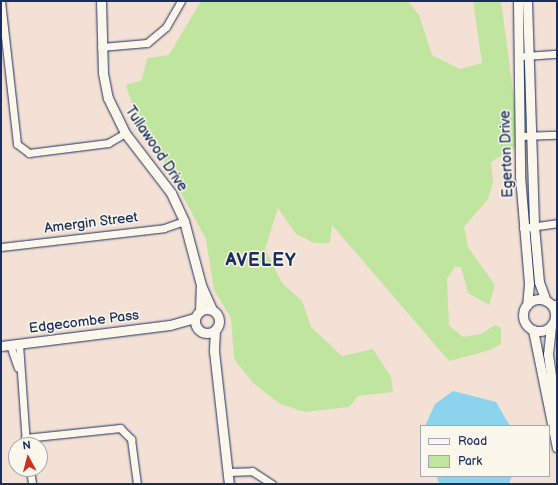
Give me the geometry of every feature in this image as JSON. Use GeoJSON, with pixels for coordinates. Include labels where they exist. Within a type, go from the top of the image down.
{"type":"FeatureCollection","features":[{"type":"Feature","properties":{"kind":"street"},"geometry":{"type":"LineString","coordinates":[[1,1],[17,144],[28,153],[108,143],[125,133]]}},
{"type":"Feature","properties":{"kind":"street","name":"Tullawood Drive"},"geometry":{"type":"LineString","coordinates":[[101,1],[101,47],[108,98],[125,133],[167,187],[184,221],[201,285],[212,310],[219,319],[215,330]]}},
{"type":"Feature","properties":{"kind":"street"},"geometry":{"type":"LineString","coordinates":[[101,47],[146,43],[156,37],[181,1]]}},
{"type":"Feature","properties":{"kind":"street","name":"Egerton Drive"},"geometry":{"type":"LineString","coordinates":[[518,1],[520,136],[524,228],[529,284],[527,305]]}},
{"type":"Feature","properties":{"kind":"street","name":"Egerton Drive"},"geometry":{"type":"LineString","coordinates":[[527,1],[534,226],[539,282],[551,303]]}},
{"type":"Feature","properties":{"kind":"street"},"geometry":{"type":"LineString","coordinates":[[519,56],[557,54]]}},
{"type":"Feature","properties":{"kind":"street"},"geometry":{"type":"LineString","coordinates":[[520,136],[531,137],[557,135]]}},
{"type":"Feature","properties":{"kind":"street","name":"Amergin Street"},"geometry":{"type":"LineString","coordinates":[[1,247],[164,228],[184,221]]}},
{"type":"Feature","properties":{"kind":"street"},"geometry":{"type":"LineString","coordinates":[[524,228],[557,223]]}},
{"type":"Feature","properties":{"kind":"street","name":"Tullawood Drive"},"geometry":{"type":"LineString","coordinates":[[201,285],[197,314],[201,330]]}},
{"type":"Feature","properties":{"kind":"street"},"geometry":{"type":"LineString","coordinates":[[555,422],[542,359],[533,330],[524,319],[527,305],[535,300],[551,303],[555,315],[548,354],[555,422],[557,448]]}},
{"type":"Feature","properties":{"kind":"street","name":"Edgecombe Pass"},"geometry":{"type":"LineString","coordinates":[[7,344],[170,325],[197,314],[212,310]]}},
{"type":"Feature","properties":{"kind":"street"},"geometry":{"type":"LineString","coordinates":[[533,330],[553,324]]}},
{"type":"Feature","properties":{"kind":"street","name":"Edgecombe Pass"},"geometry":{"type":"LineString","coordinates":[[170,325],[201,330],[215,330]]}},
{"type":"Feature","properties":{"kind":"street"},"geometry":{"type":"LineString","coordinates":[[201,330],[214,352]]}},
{"type":"Feature","properties":{"kind":"street"},"geometry":{"type":"LineString","coordinates":[[215,330],[214,352],[230,484]]}},
{"type":"Feature","properties":{"kind":"street"},"geometry":{"type":"LineString","coordinates":[[7,344],[18,368],[26,437]]}},
{"type":"Feature","properties":{"kind":"street"},"geometry":{"type":"LineString","coordinates":[[48,438],[120,428],[131,438],[137,484]]}},
{"type":"Feature","properties":{"kind":"street"},"geometry":{"type":"LineString","coordinates":[[228,472],[252,471],[272,484]]}},
{"type":"Feature","properties":{"kind":"green space"},"geometry":{"type":"Polygon","coordinates":[[[201,1],[408,1],[419,15],[432,55],[460,69],[482,63],[473,1],[501,1],[517,120],[516,147],[491,162],[493,182],[488,199],[464,227],[468,247],[495,285],[489,305],[468,293],[461,267],[455,267],[447,279],[449,326],[463,337],[481,334],[495,325],[501,328],[501,344],[487,351],[449,361],[332,225],[330,243],[314,243],[296,234],[278,208],[265,249],[282,283],[302,301],[311,327],[342,356],[373,349],[391,377],[393,392],[358,396],[349,407],[305,412],[280,404],[253,383],[234,359],[231,318],[214,290],[206,239],[152,140],[138,123],[126,85],[142,80],[147,58],[169,55],[201,1]]]}},
{"type":"Feature","properties":{"kind":"water"},"geometry":{"type":"Polygon","coordinates":[[[453,391],[496,402],[509,425],[425,425],[435,404],[453,391]]]}},
{"type":"Feature","properties":{"kind":"water"},"geometry":{"type":"Polygon","coordinates":[[[437,477],[512,477],[509,484],[439,484],[437,477]]]}},
{"type":"Feature","properties":{"kind":"district","name":"AVELEY"},"geometry":{"type":"Point","coordinates":[261,261]}}]}
